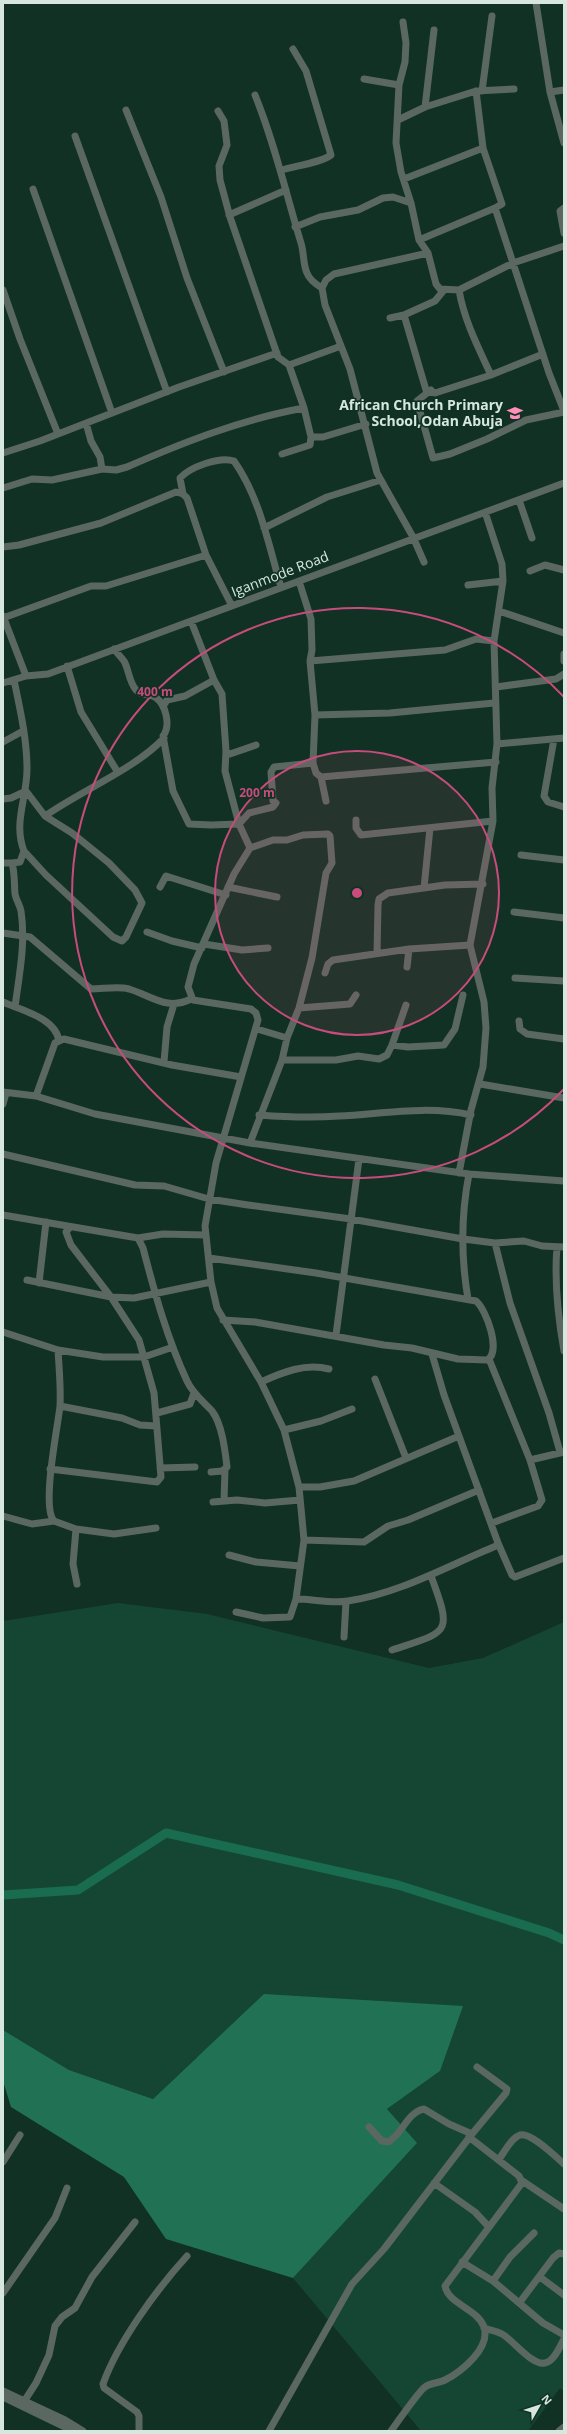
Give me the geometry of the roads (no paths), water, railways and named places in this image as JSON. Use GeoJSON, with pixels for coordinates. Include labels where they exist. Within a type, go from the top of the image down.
{"type":"FeatureCollection","features":[{"type":"Feature","properties":{"kind":"street"},"geometry":{"type":"LineString","coordinates":[[536,3],[550,92],[564,143]]}},
{"type":"Feature","properties":{"kind":"street"},"geometry":{"type":"LineString","coordinates":[[419,240],[502,204],[483,148],[479,91],[492,16]]}},
{"type":"Feature","properties":{"kind":"street"},"geometry":{"type":"LineString","coordinates":[[403,22],[406,42],[405,62],[399,85],[396,143],[400,172],[404,179],[411,203],[419,240],[428,253],[436,284],[440,289],[459,290],[513,263],[564,246]]}},
{"type":"Feature","properties":{"kind":"street"},"geometry":{"type":"LineString","coordinates":[[425,107],[434,30]]}},
{"type":"Feature","properties":{"kind":"street"},"geometry":{"type":"LineString","coordinates":[[282,170],[304,163],[323,160],[331,155],[306,71],[293,49]]}},
{"type":"Feature","properties":{"kind":"street"},"geometry":{"type":"LineString","coordinates":[[364,79],[399,85]]}},
{"type":"Feature","properties":{"kind":"street"},"geometry":{"type":"LineString","coordinates":[[398,120],[425,107],[479,91],[514,89]]}},
{"type":"Feature","properties":{"kind":"street"},"geometry":{"type":"LineString","coordinates":[[550,92],[564,90]]}},
{"type":"Feature","properties":{"kind":"street"},"geometry":{"type":"LineString","coordinates":[[255,95],[282,170],[295,227],[305,256],[307,273],[322,288],[325,306],[350,369],[381,480],[413,537],[424,562]]}},
{"type":"Feature","properties":{"kind":"street"},"geometry":{"type":"LineString","coordinates":[[126,110],[161,197],[187,278],[224,372]]}},
{"type":"Feature","properties":{"kind":"street"},"geometry":{"type":"LineString","coordinates":[[218,111],[224,121],[227,145],[218,166],[229,215],[278,353],[278,357],[289,365],[304,408],[311,437],[310,445],[282,454]]}},
{"type":"Feature","properties":{"kind":"street"},"geometry":{"type":"LineString","coordinates":[[75,136],[167,392]]}},
{"type":"Feature","properties":{"kind":"street"},"geometry":{"type":"LineString","coordinates":[[404,179],[483,148]]}},
{"type":"Feature","properties":{"kind":"street"},"geometry":{"type":"LineString","coordinates":[[33,189],[112,413]]}},
{"type":"Feature","properties":{"kind":"street"},"geometry":{"type":"LineString","coordinates":[[229,215],[286,190]]}},
{"type":"Feature","properties":{"kind":"street"},"geometry":{"type":"LineString","coordinates":[[295,227],[320,217],[358,210],[384,198],[393,197],[411,203]]}},
{"type":"Feature","properties":{"kind":"street"},"geometry":{"type":"LineString","coordinates":[[430,390],[417,401],[434,458],[487,439],[526,420],[564,411],[543,354],[495,208]]}},
{"type":"Feature","properties":{"kind":"street"},"geometry":{"type":"LineString","coordinates":[[564,208],[560,211],[564,233]]}},
{"type":"Feature","properties":{"kind":"street"},"geometry":{"type":"LineString","coordinates":[[322,288],[326,280],[334,274],[428,253]]}},
{"type":"Feature","properties":{"kind":"street"},"geometry":{"type":"LineString","coordinates":[[3,290],[24,351],[58,434]]}},
{"type":"Feature","properties":{"kind":"street"},"geometry":{"type":"LineString","coordinates":[[390,318],[404,315],[435,301],[444,290]]}},
{"type":"Feature","properties":{"kind":"street"},"geometry":{"type":"LineString","coordinates":[[459,290],[467,325],[474,336],[491,375]]}},
{"type":"Feature","properties":{"kind":"street"},"geometry":{"type":"LineString","coordinates":[[404,315],[426,390],[435,392],[491,375],[543,354]]}},
{"type":"Feature","properties":{"kind":"street"},"geometry":{"type":"LineString","coordinates":[[289,365],[341,346]]}},
{"type":"Feature","properties":{"kind":"street"},"geometry":{"type":"LineString","coordinates":[[3,453],[58,434],[167,392],[278,353]]}},
{"type":"Feature","properties":{"kind":"street"},"geometry":{"type":"LineString","coordinates":[[3,488],[32,479],[52,480],[102,469],[116,470],[128,467],[198,438],[270,413],[304,408]]}},
{"type":"Feature","properties":{"kind":"street"},"geometry":{"type":"LineString","coordinates":[[86,423],[91,441],[100,457],[102,469]]}},
{"type":"Feature","properties":{"kind":"street"},"geometry":{"type":"LineString","coordinates":[[311,437],[323,437],[366,424]]}},
{"type":"Feature","properties":{"kind":"street"},"geometry":{"type":"LineString","coordinates":[[183,494],[180,478],[186,472],[224,459],[234,461],[249,482],[281,587]]}},
{"type":"Feature","properties":{"kind":"street"},"geometry":{"type":"LineString","coordinates":[[264,528],[327,498],[381,480]]}},
{"type":"Feature","properties":{"kind":"street","name":"Iganmode Road"},"geometry":{"type":"LineString","coordinates":[[3,683],[26,676],[48,674],[413,537],[564,483]]}},
{"type":"Feature","properties":{"kind":"street"},"geometry":{"type":"LineString","coordinates":[[3,547],[19,545],[101,523],[176,492],[183,494],[187,498],[206,555],[232,606]]}},
{"type":"Feature","properties":{"kind":"street"},"geometry":{"type":"LineString","coordinates":[[519,500],[532,538]]}},
{"type":"Feature","properties":{"kind":"street"},"geometry":{"type":"LineString","coordinates":[[459,1173],[470,1115],[480,1084],[485,1053],[486,1016],[470,945],[483,884],[493,821],[492,788],[497,744],[494,703],[496,687],[494,641],[503,582],[502,564],[485,512]]}},
{"type":"Feature","properties":{"kind":"street"},"geometry":{"type":"LineString","coordinates":[[26,676],[3,618],[91,586],[106,586],[206,555]]}},
{"type":"Feature","properties":{"kind":"street"},"geometry":{"type":"LineString","coordinates":[[530,571],[545,565],[564,570]]}},
{"type":"Feature","properties":{"kind":"street"},"geometry":{"type":"LineString","coordinates":[[299,581],[311,619],[312,650],[310,661],[315,715],[313,763],[316,773],[321,777],[326,801]]}},
{"type":"Feature","properties":{"kind":"street"},"geometry":{"type":"LineString","coordinates":[[468,585],[503,582]]}},
{"type":"Feature","properties":{"kind":"street"},"geometry":{"type":"LineString","coordinates":[[499,611],[564,633]]}},
{"type":"Feature","properties":{"kind":"street"},"geometry":{"type":"LineString","coordinates":[[191,621],[214,680],[222,694],[226,751],[225,771],[239,824],[250,848]]}},
{"type":"Feature","properties":{"kind":"street"},"geometry":{"type":"LineString","coordinates":[[310,661],[445,650],[476,639],[494,641]]}},
{"type":"Feature","properties":{"kind":"street"},"geometry":{"type":"LineString","coordinates":[[114,649],[124,661],[135,689],[144,695],[155,697],[164,705],[166,718],[166,732],[163,736],[164,752],[173,791],[188,822],[211,826],[239,824],[249,813],[272,807],[276,803],[273,801],[271,772],[274,767],[313,763]]}},
{"type":"Feature","properties":{"kind":"street"},"geometry":{"type":"LineString","coordinates":[[564,654],[564,661]]}},
{"type":"Feature","properties":{"kind":"street"},"geometry":{"type":"LineString","coordinates":[[67,666],[81,712],[117,771]]}},
{"type":"Feature","properties":{"kind":"street"},"geometry":{"type":"LineString","coordinates":[[496,687],[556,679],[564,674]]}},
{"type":"Feature","properties":{"kind":"street"},"geometry":{"type":"LineString","coordinates":[[14,680],[23,731],[27,770],[26,791],[19,832],[24,851],[46,875],[113,937],[122,941],[126,937],[142,903],[135,890],[109,863],[72,833],[45,816],[26,791]]}},
{"type":"Feature","properties":{"kind":"street"},"geometry":{"type":"LineString","coordinates":[[164,705],[167,700],[185,696],[214,680]]}},
{"type":"Feature","properties":{"kind":"street"},"geometry":{"type":"LineString","coordinates":[[315,715],[390,713],[494,703]]}},
{"type":"Feature","properties":{"kind":"street"},"geometry":{"type":"LineString","coordinates":[[3,742],[23,731]]}},
{"type":"Feature","properties":{"kind":"street"},"geometry":{"type":"LineString","coordinates":[[45,816],[117,771],[150,754],[164,738]]}},
{"type":"Feature","properties":{"kind":"street"},"geometry":{"type":"LineString","coordinates":[[497,744],[564,738]]}},
{"type":"Feature","properties":{"kind":"street"},"geometry":{"type":"LineString","coordinates":[[554,739],[544,796],[548,802],[564,807]]}},
{"type":"Feature","properties":{"kind":"street"},"geometry":{"type":"LineString","coordinates":[[226,751],[230,754],[256,745]]}},
{"type":"Feature","properties":{"kind":"street"},"geometry":{"type":"LineString","coordinates":[[321,777],[496,762]]}},
{"type":"Feature","properties":{"kind":"street"},"geometry":{"type":"LineString","coordinates":[[3,800],[26,791]]}},
{"type":"Feature","properties":{"kind":"street"},"geometry":{"type":"LineString","coordinates":[[356,820],[356,828],[361,835],[493,821]]}},
{"type":"Feature","properties":{"kind":"street"},"geometry":{"type":"LineString","coordinates":[[424,888],[430,828]]}},
{"type":"Feature","properties":{"kind":"street"},"geometry":{"type":"LineString","coordinates":[[191,999],[188,987],[194,964],[226,895],[234,874],[250,848],[273,840],[287,840],[303,835],[328,834],[330,836],[332,863],[326,873],[312,958],[298,1008],[287,1038],[282,1060],[259,1115],[250,1143]]}},
{"type":"Feature","properties":{"kind":"street"},"geometry":{"type":"LineString","coordinates":[[3,862],[20,862],[24,851]]}},
{"type":"Feature","properties":{"kind":"street"},"geometry":{"type":"LineString","coordinates":[[521,855],[564,860]]}},
{"type":"Feature","properties":{"kind":"street"},"geometry":{"type":"LineString","coordinates":[[12,863],[15,873],[15,895],[21,911],[21,965],[15,1007]]}},
{"type":"Feature","properties":{"kind":"street"},"geometry":{"type":"LineString","coordinates":[[160,887],[166,876],[226,895]]}},
{"type":"Feature","properties":{"kind":"street"},"geometry":{"type":"LineString","coordinates":[[377,952],[379,899],[388,893],[464,884],[483,884]]}},
{"type":"Feature","properties":{"kind":"street"},"geometry":{"type":"LineString","coordinates":[[228,887],[277,897]]}},
{"type":"Feature","properties":{"kind":"street"},"geometry":{"type":"LineString","coordinates":[[514,912],[564,918]]}},
{"type":"Feature","properties":{"kind":"street"},"geometry":{"type":"LineString","coordinates":[[147,932],[172,941],[203,946],[242,950],[268,948]]}},
{"type":"Feature","properties":{"kind":"street"},"geometry":{"type":"LineString","coordinates":[[3,933],[30,937],[91,989],[128,988],[174,1004],[180,1004],[191,999],[251,1009],[257,1016],[257,1029],[244,1060],[241,1077],[216,1163],[209,1199],[206,1235],[211,1282],[217,1308],[222,1320],[261,1382],[284,1430],[299,1487],[304,1540],[296,1599],[290,1618],[263,1618],[236,1612]]}},
{"type":"Feature","properties":{"kind":"street"},"geometry":{"type":"LineString","coordinates":[[325,973],[330,961],[377,952],[470,945]]}},
{"type":"Feature","properties":{"kind":"street"},"geometry":{"type":"LineString","coordinates":[[407,967],[409,949]]}},
{"type":"Feature","properties":{"kind":"street"},"geometry":{"type":"LineString","coordinates":[[515,978],[564,981]]}},
{"type":"Feature","properties":{"kind":"street"},"geometry":{"type":"LineString","coordinates":[[298,1008],[350,1004],[356,995]]}},
{"type":"Feature","properties":{"kind":"street"},"geometry":{"type":"LineString","coordinates":[[392,1045],[408,1047],[444,1045],[455,1029],[463,995]]}},
{"type":"Feature","properties":{"kind":"street"},"geometry":{"type":"LineString","coordinates":[[3,1002],[54,1028],[59,1040]]}},
{"type":"Feature","properties":{"kind":"street"},"geometry":{"type":"LineString","coordinates":[[164,1062],[166,1027],[174,1004]]}},
{"type":"Feature","properties":{"kind":"street"},"geometry":{"type":"LineString","coordinates":[[282,1060],[336,1060],[358,1056],[379,1059],[387,1055],[392,1045],[406,1005]]}},
{"type":"Feature","properties":{"kind":"street"},"geometry":{"type":"LineString","coordinates":[[519,1020],[520,1029],[527,1034],[564,1039]]}},
{"type":"Feature","properties":{"kind":"street"},"geometry":{"type":"LineString","coordinates":[[257,1029],[287,1038]]}},
{"type":"Feature","properties":{"kind":"street"},"geometry":{"type":"LineString","coordinates":[[36,1096],[55,1043],[64,1039],[164,1062],[241,1077]]}},
{"type":"Feature","properties":{"kind":"street"},"geometry":{"type":"LineString","coordinates":[[480,1084],[564,1098]]}},
{"type":"Feature","properties":{"kind":"street"},"geometry":{"type":"LineString","coordinates":[[3,1104],[5,1092],[36,1096],[95,1114],[224,1139],[459,1173],[564,1181]]}},
{"type":"Feature","properties":{"kind":"street"},"geometry":{"type":"LineString","coordinates":[[259,1115],[291,1117],[337,1116],[400,1110],[459,1112],[470,1115]]}},
{"type":"Feature","properties":{"kind":"street"},"geometry":{"type":"LineString","coordinates":[[3,1154],[135,1184],[171,1188],[209,1199],[351,1219],[463,1239],[495,1243],[524,1241],[561,1247],[555,1269],[562,1315],[564,1351]]}},
{"type":"Feature","properties":{"kind":"street"},"geometry":{"type":"LineString","coordinates":[[336,1335],[359,1159]]}},
{"type":"Feature","properties":{"kind":"street"},"geometry":{"type":"LineString","coordinates":[[468,1299],[463,1265],[463,1239],[464,1212],[469,1174]]}},
{"type":"Feature","properties":{"kind":"street"},"geometry":{"type":"LineString","coordinates":[[3,1215],[138,1238],[163,1234],[206,1235]]}},
{"type":"Feature","properties":{"kind":"street"},"geometry":{"type":"LineString","coordinates":[[39,1283],[46,1222]]}},
{"type":"Feature","properties":{"kind":"street"},"geometry":{"type":"LineString","coordinates":[[50,1469],[157,1482],[160,1477],[156,1426],[157,1413],[150,1374],[139,1340],[111,1297],[68,1240],[66,1232],[70,1227]]}},
{"type":"Feature","properties":{"kind":"street"},"geometry":{"type":"LineString","coordinates":[[138,1238],[143,1248],[154,1295],[173,1347],[194,1393],[211,1411],[219,1424],[226,1463],[224,1501]]}},
{"type":"Feature","properties":{"kind":"street"},"geometry":{"type":"LineString","coordinates":[[495,1243],[510,1303],[562,1452],[530,1460]]}},
{"type":"Feature","properties":{"kind":"street"},"geometry":{"type":"LineString","coordinates":[[209,1258],[343,1278],[476,1301],[484,1310],[494,1345],[490,1359],[530,1460],[542,1500],[540,1505],[492,1523]]}},
{"type":"Feature","properties":{"kind":"street"},"geometry":{"type":"LineString","coordinates":[[27,1280],[111,1297],[154,1295],[190,1285],[211,1282]]}},
{"type":"Feature","properties":{"kind":"street"},"geometry":{"type":"LineString","coordinates":[[222,1320],[255,1322],[336,1335],[384,1346],[412,1348],[432,1354],[481,1361],[490,1359]]}},
{"type":"Feature","properties":{"kind":"street"},"geometry":{"type":"LineString","coordinates":[[3,1332],[58,1350],[103,1357],[144,1357],[173,1347]]}},
{"type":"Feature","properties":{"kind":"street"},"geometry":{"type":"LineString","coordinates":[[54,1521],[50,1513],[50,1469],[60,1406],[58,1350]]}},
{"type":"Feature","properties":{"kind":"street"},"geometry":{"type":"LineString","coordinates":[[432,1354],[434,1367],[498,1543],[512,1575],[515,1577],[564,1558]]}},
{"type":"Feature","properties":{"kind":"street"},"geometry":{"type":"LineString","coordinates":[[261,1382],[302,1367],[316,1365],[329,1369]]}},
{"type":"Feature","properties":{"kind":"street"},"geometry":{"type":"LineString","coordinates":[[375,1379],[406,1458]]}},
{"type":"Feature","properties":{"kind":"street"},"geometry":{"type":"LineString","coordinates":[[157,1413],[190,1404],[194,1393]]}},
{"type":"Feature","properties":{"kind":"street"},"geometry":{"type":"LineString","coordinates":[[60,1406],[122,1418],[140,1424],[156,1426]]}},
{"type":"Feature","properties":{"kind":"street"},"geometry":{"type":"LineString","coordinates":[[284,1430],[315,1423],[352,1409]]}},
{"type":"Feature","properties":{"kind":"street"},"geometry":{"type":"LineString","coordinates":[[299,1487],[326,1486],[354,1481],[460,1436]]}},
{"type":"Feature","properties":{"kind":"street"},"geometry":{"type":"LineString","coordinates":[[160,1468],[195,1467]]}},
{"type":"Feature","properties":{"kind":"street"},"geometry":{"type":"LineString","coordinates":[[211,1472],[225,1470]]}},
{"type":"Feature","properties":{"kind":"street"},"geometry":{"type":"LineString","coordinates":[[304,1540],[364,1542],[388,1526],[408,1520],[479,1490]]}},
{"type":"Feature","properties":{"kind":"street"},"geometry":{"type":"LineString","coordinates":[[213,1502],[236,1500],[265,1503],[300,1500]]}},
{"type":"Feature","properties":{"kind":"street"},"geometry":{"type":"LineString","coordinates":[[3,1516],[32,1524],[54,1521],[76,1529],[114,1534],[156,1528]]}},
{"type":"Feature","properties":{"kind":"street"},"geometry":{"type":"LineString","coordinates":[[76,1529],[73,1564],[77,1584]]}},
{"type":"Feature","properties":{"kind":"street"},"geometry":{"type":"LineString","coordinates":[[296,1599],[346,1602],[379,1594],[431,1576],[452,1564],[496,1546],[498,1543]]}},
{"type":"Feature","properties":{"kind":"street"},"geometry":{"type":"LineString","coordinates":[[229,1555],[256,1562],[300,1566]]}},
{"type":"Feature","properties":{"kind":"street"},"geometry":{"type":"LineString","coordinates":[[392,1650],[437,1634],[442,1628],[445,1622],[444,1614],[431,1576]]}},
{"type":"Feature","properties":{"kind":"street"},"geometry":{"type":"LineString","coordinates":[[344,1637],[346,1602]]}},
{"type":"Feature","properties":{"kind":"street"},"geometry":{"type":"LineString","coordinates":[[269,2431],[352,2284],[384,2249],[470,2135],[506,2093],[507,2089],[477,2067]]}},
{"type":"Feature","properties":{"kind":"street"},"geometry":{"type":"LineString","coordinates":[[369,2127],[382,2141],[388,2142],[400,2134],[406,2122],[413,2114],[424,2109],[470,2135],[521,2180],[564,2209]]}},
{"type":"Feature","properties":{"kind":"street"},"geometry":{"type":"LineString","coordinates":[[3,2162],[20,2135]]}},
{"type":"Feature","properties":{"kind":"street"},"geometry":{"type":"LineString","coordinates":[[499,2159],[520,2135],[526,2136],[540,2144],[564,2164]]}},
{"type":"Feature","properties":{"kind":"street"},"geometry":{"type":"LineString","coordinates":[[391,2431],[425,2387],[446,2379],[471,2359],[482,2345],[484,2328],[479,2318],[445,2290],[447,2282],[488,2226],[520,2187],[521,2180]]}},
{"type":"Feature","properties":{"kind":"street"},"geometry":{"type":"LineString","coordinates":[[434,2183],[475,2212],[488,2226]]}},
{"type":"Feature","properties":{"kind":"street"},"geometry":{"type":"LineString","coordinates":[[3,2293],[55,2218],[67,2188]]}},
{"type":"Feature","properties":{"kind":"street"},"geometry":{"type":"LineString","coordinates":[[25,2400],[36,2383],[49,2355],[54,2326],[62,2317],[74,2308],[92,2277],[135,2222]]}},
{"type":"Feature","properties":{"kind":"street"},"geometry":{"type":"LineString","coordinates":[[493,2281],[510,2257],[534,2233]]}},
{"type":"Feature","properties":{"kind":"street"},"geometry":{"type":"LineString","coordinates":[[520,2302],[556,2255],[564,2254]]}},
{"type":"Feature","properties":{"kind":"street"},"geometry":{"type":"LineString","coordinates":[[139,2431],[139,2416],[136,2412],[104,2388],[103,2384],[120,2350],[160,2285],[187,2256]]}},
{"type":"Feature","properties":{"kind":"street"},"geometry":{"type":"LineString","coordinates":[[462,2262],[493,2281],[520,2302],[529,2313],[564,2335]]}},
{"type":"Feature","properties":{"kind":"street"},"geometry":{"type":"LineString","coordinates":[[540,2277],[564,2295]]}},
{"type":"Feature","properties":{"kind":"street"},"geometry":{"type":"LineString","coordinates":[[484,2328],[502,2334],[526,2355],[545,2364],[550,2361],[564,2339]]}},
{"type":"Feature","properties":{"kind":"street"},"geometry":{"type":"LineString","coordinates":[[3,2391],[25,2400],[83,2431]]}},
{"type":"Feature","properties":{"kind":"street"},"geometry":{"type":"LineString","coordinates":[[3,2397],[73,2431]]}},
{"type":"Feature","properties":{"kind":"street"},"geometry":{"type":"LineString","coordinates":[[559,2431],[564,2427]]}},
{"type":"Feature","properties":{"kind":"waterway"},"geometry":{"type":"LineString","coordinates":[[3,1895],[78,1890],[166,1833],[398,1885],[549,1933],[564,1940]]}},
{"type":"Feature","properties":{"kind":"place","name":"African Church Primary School,Odan Abuja"},"geometry":{"type":"Point","coordinates":[515,413]}}]}
